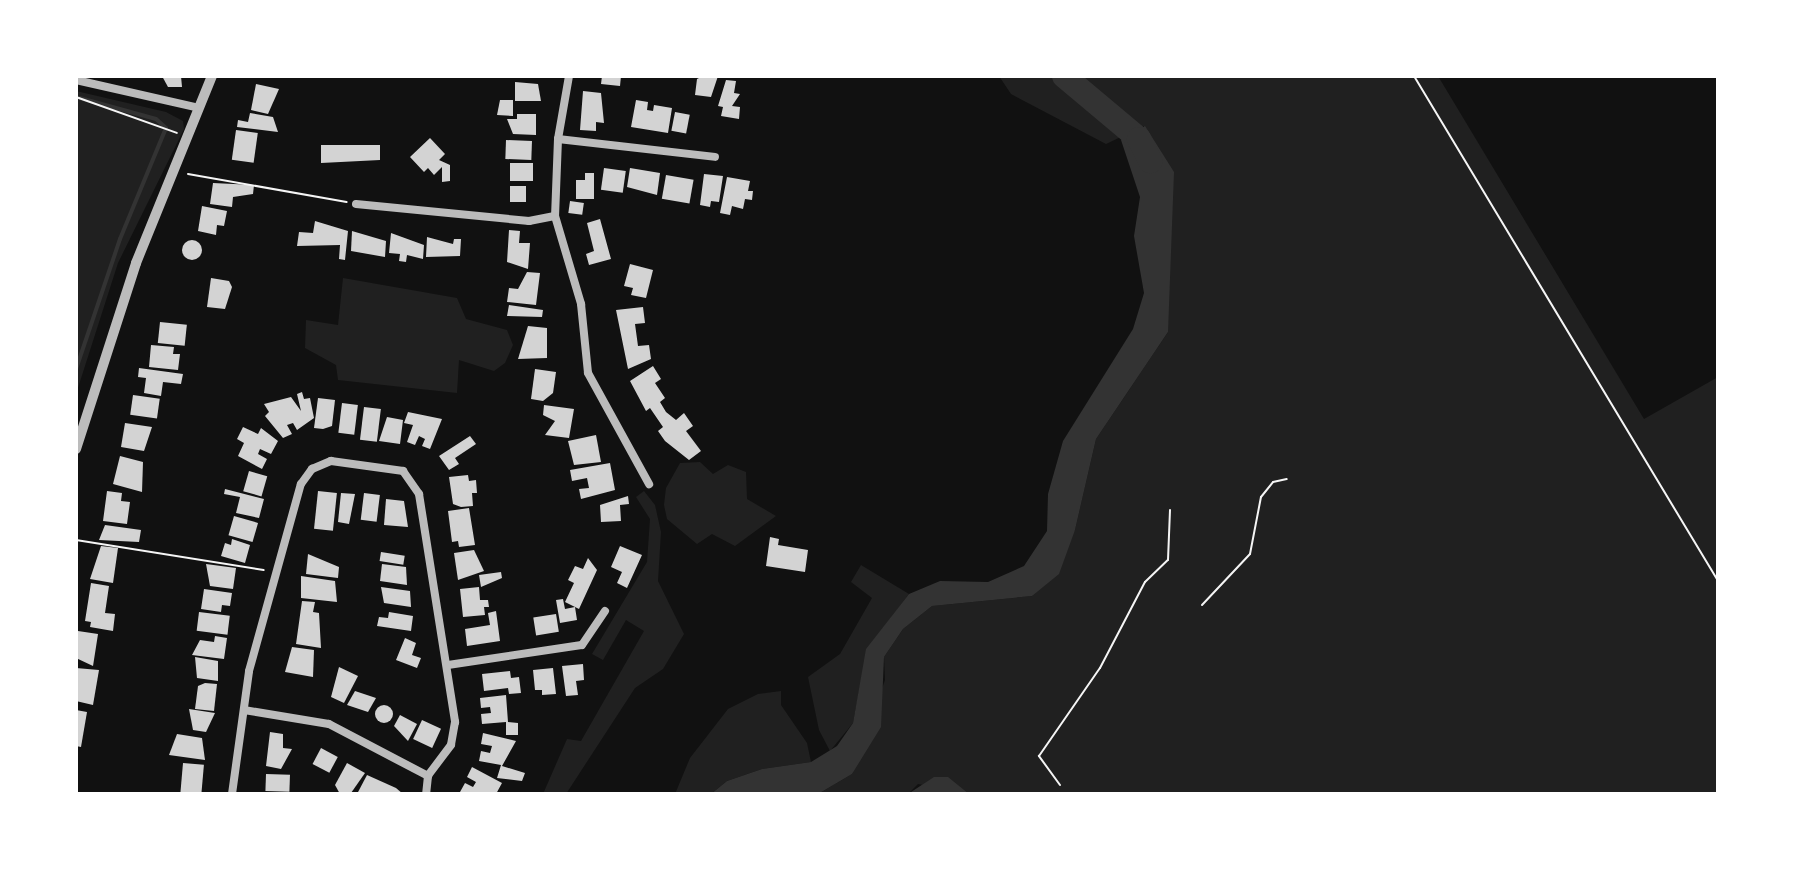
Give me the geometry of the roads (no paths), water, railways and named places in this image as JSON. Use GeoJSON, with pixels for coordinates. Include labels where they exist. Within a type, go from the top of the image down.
{"type":"FeatureCollection","features":[{"type":"Feature","properties":{"kind":"street"},"geometry":{"type":"LineString","coordinates":[[76,449],[136,263],[212,76]]}},
{"type":"Feature","properties":{"kind":"street"},"geometry":{"type":"LineString","coordinates":[[569,76],[558,139],[555,216],[581,304],[588,373],[649,484]]}},
{"type":"Feature","properties":{"kind":"street"},"geometry":{"type":"LineString","coordinates":[[76,80],[199,108]]}},
{"type":"Feature","properties":{"kind":"street"},"geometry":{"type":"LineString","coordinates":[[558,139],[715,157]]}},
{"type":"Feature","properties":{"kind":"street"},"geometry":{"type":"LineString","coordinates":[[356,204],[529,221],[555,216]]}},
{"type":"Feature","properties":{"kind":"street"},"geometry":{"type":"LineString","coordinates":[[232,794],[244,710],[301,484],[312,469],[331,461],[403,471],[419,494],[455,722],[451,745],[428,776],[426,794]]}},
{"type":"Feature","properties":{"kind":"street"},"geometry":{"type":"LineString","coordinates":[[448,665],[582,645],[605,611]]}},
{"type":"Feature","properties":{"kind":"street"},"geometry":{"type":"LineString","coordinates":[[244,710],[329,724],[428,776]]}},
{"type":"Feature","properties":{"kind":"waterway"},"geometry":{"type":"LineString","coordinates":[[1064,76],[1139,139],[1150,161]]}},
{"type":"Feature","properties":{"kind":"waterway"},"geometry":{"type":"LineString","coordinates":[[76,369],[120,239],[166,128],[156,119],[80,98]]}}]}
